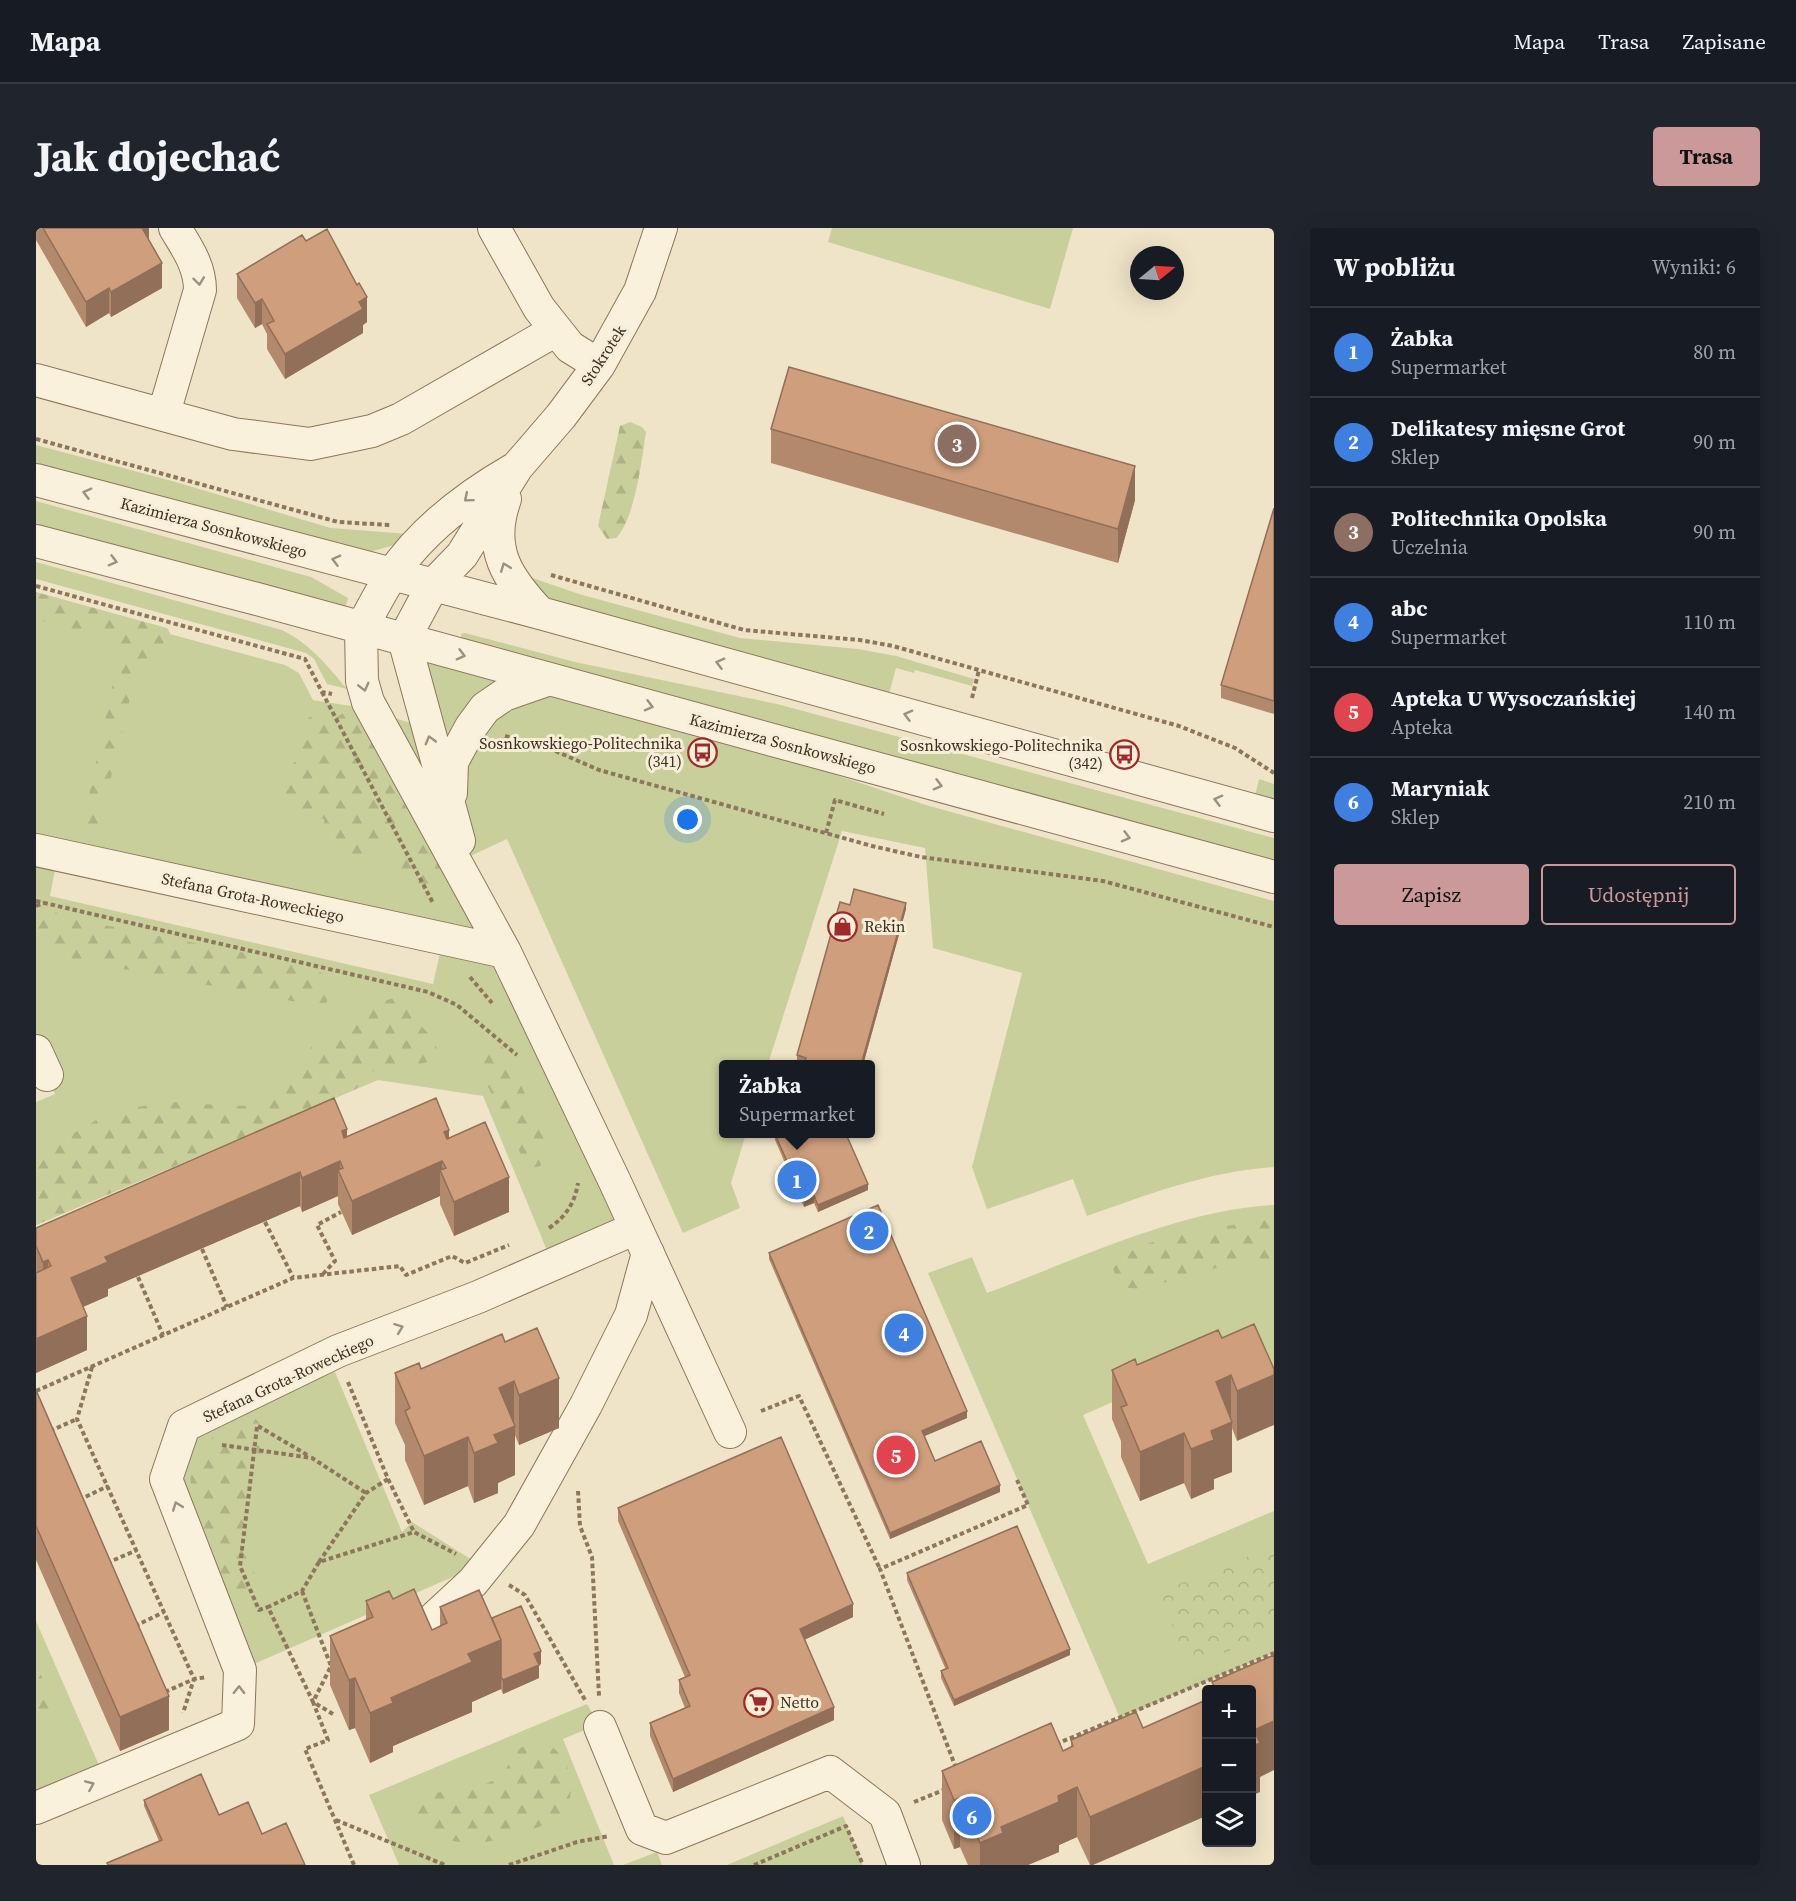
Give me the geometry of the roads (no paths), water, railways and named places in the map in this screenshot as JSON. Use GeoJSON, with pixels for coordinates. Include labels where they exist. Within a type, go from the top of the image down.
{"type":"FeatureCollection","features":[{"type":"Feature","properties":{"kind":"street"},"geometry":{"type":"LineString","coordinates":[[164,413],[200,290],[200,277],[195,262],[175,228]]}},
{"type":"Feature","properties":{"kind":"street"},"geometry":{"type":"LineString","coordinates":[[494,228],[539,308],[570,347],[598,366]]}},
{"type":"Feature","properties":{"kind":"street","name":"Stokrotek"},"geometry":{"type":"LineString","coordinates":[[433,585],[462,555],[517,467],[561,416],[598,366],[640,291],[661,228]]}},
{"type":"Feature","properties":{"kind":"street"},"geometry":{"type":"LineString","coordinates":[[36,380],[164,413],[233,434],[279,442],[310,444],[343,439],[372,431],[400,418],[556,330]]}},
{"type":"Feature","properties":{"kind":"street","name":"Stokrotek"},"geometry":{"type":"LineString","coordinates":[[392,575],[428,532],[473,493],[517,467]]}},
{"type":"Feature","properties":{"kind":"street","name":"Stokrotek"},"geometry":{"type":"LineString","coordinates":[[517,467],[498,524],[503,564],[521,593],[540,613]]}},
{"type":"Feature","properties":{"kind":"street","name":"Kazimierza Sosnkowskiego"},"geometry":{"type":"LineString","coordinates":[[36,480],[540,613],[1274,816]]}},
{"type":"Feature","properties":{"kind":"street","name":"Kazimierza Sosnkowskiego"},"geometry":{"type":"LineString","coordinates":[[36,541],[404,639],[1274,877]]}},
{"type":"Feature","properties":{"kind":"street"},"geometry":{"type":"LineString","coordinates":[[392,575],[361,629],[362,681],[368,702],[505,952],[730,1432]]}},
{"type":"Feature","properties":{"kind":"street"},"geometry":{"type":"LineString","coordinates":[[433,585],[404,639],[451,815],[476,897]]}},
{"type":"Feature","properties":{"kind":"street"},"geometry":{"type":"LineString","coordinates":[[451,815],[452,762],[471,727],[486,708],[504,695],[550,680]]}},
{"type":"Feature","properties":{"kind":"street","name":"Stefana Grota-Roweckiego"},"geometry":{"type":"LineString","coordinates":[[36,850],[505,952]]}},
{"type":"Feature","properties":{"kind":"street"},"geometry":{"type":"LineString","coordinates":[[432,1620],[473,1581],[519,1524],[586,1405],[631,1315],[642,1241]]}},
{"type":"Feature","properties":{"kind":"street","name":"Stefana Grota-Roweckiego"},"geometry":{"type":"LineString","coordinates":[[36,1808],[238,1724],[240,1670],[166,1479],[184,1426],[338,1351],[478,1298],[642,1241]]}},
{"type":"Feature","properties":{"kind":"street"},"geometry":{"type":"LineString","coordinates":[[600,1727],[642,1829],[666,1838],[830,1772],[885,1814],[904,1865]]}},
{"type":"Feature","properties":{"kind":"place","name":"Politechnika Opolska"},"geometry":{"type":"Point","coordinates":[957,444]}},
{"type":"Feature","properties":{"kind":"place","name":"Sosnkowskiego-Politechnika (341)"},"geometry":{"type":"Point","coordinates":[703,752]}},
{"type":"Feature","properties":{"kind":"place","name":"Sosnkowskiego-Politechnika (342)"},"geometry":{"type":"Point","coordinates":[1124,754]}},
{"type":"Feature","properties":{"kind":"place","name":"Rekin"},"geometry":{"type":"Point","coordinates":[843,926]}},
{"type":"Feature","properties":{"kind":"place","name":"Żabka"},"geometry":{"type":"Point","coordinates":[797,1180]}},
{"type":"Feature","properties":{"kind":"place","name":"Delikatesy mięsne Grot"},"geometry":{"type":"Point","coordinates":[869,1231]}},
{"type":"Feature","properties":{"kind":"place","name":"abc"},"geometry":{"type":"Point","coordinates":[904,1333]}},
{"type":"Feature","properties":{"kind":"place","name":"Apteka U Wysoczańskiej"},"geometry":{"type":"Point","coordinates":[896,1455]}},
{"type":"Feature","properties":{"kind":"place","name":"Netto"},"geometry":{"type":"Point","coordinates":[759,1702]}},
{"type":"Feature","properties":{"kind":"place","name":"Maryniak"},"geometry":{"type":"Point","coordinates":[972,1816]}}]}
